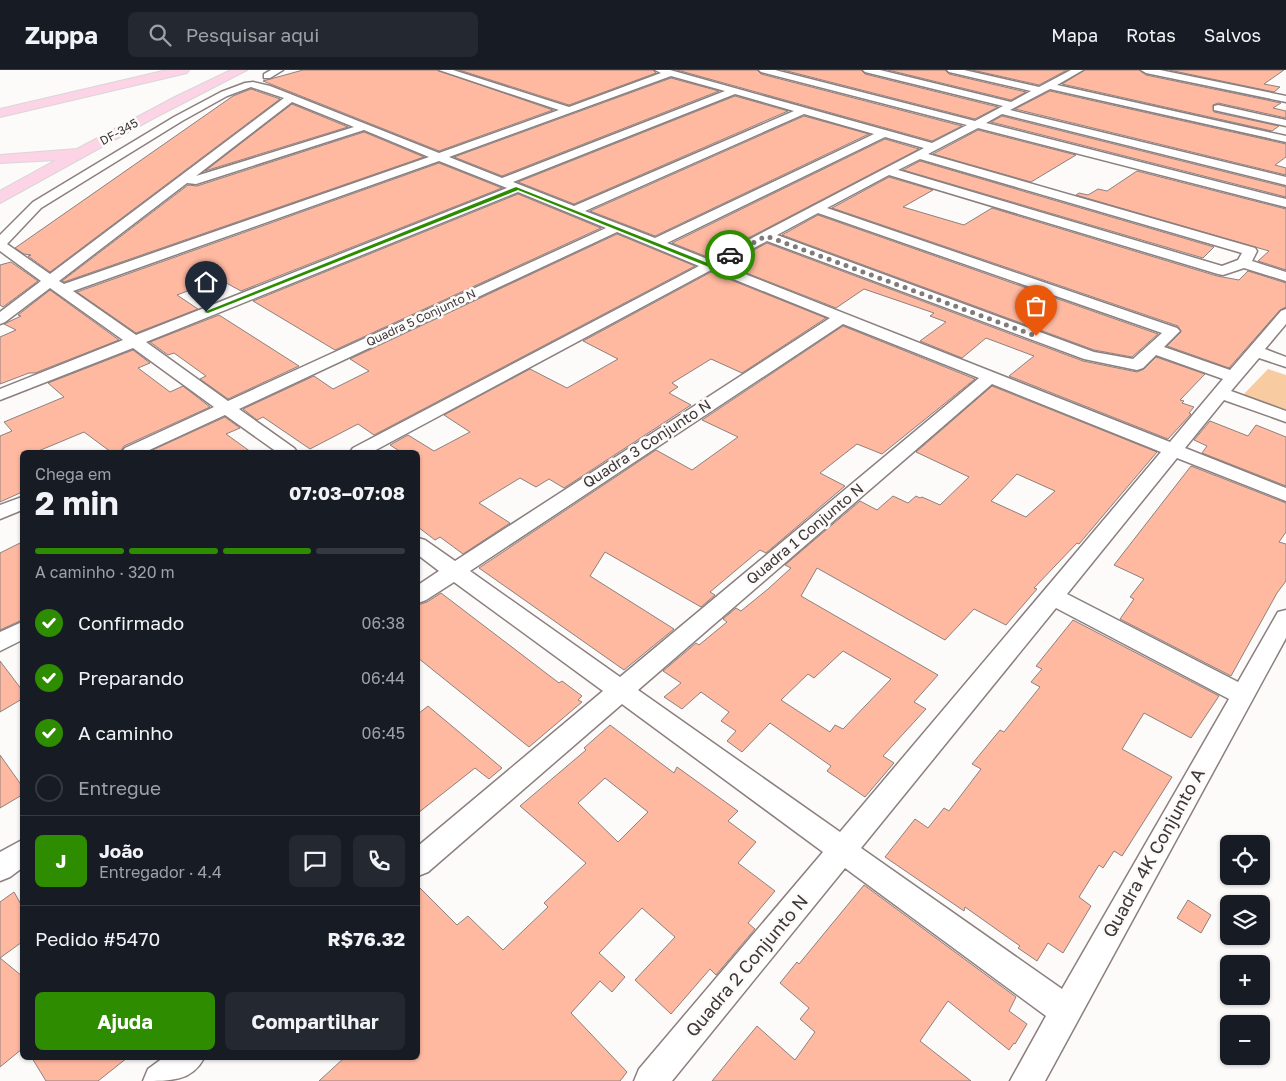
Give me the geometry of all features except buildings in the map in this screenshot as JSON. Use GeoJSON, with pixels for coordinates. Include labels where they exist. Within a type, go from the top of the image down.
{"type":"FeatureCollection","features":[{"type":"Feature","properties":{"kind":"main road"},"geometry":{"type":"LineString","coordinates":[[0,113],[183,70]]}},
{"type":"Feature","properties":{"kind":"main road","name":"DF-345"},"geometry":{"type":"LineString","coordinates":[[0,198],[191,94],[257,78]]}},
{"type":"Feature","properties":{"kind":"main road"},"geometry":{"type":"LineString","coordinates":[[137,81],[163,80],[183,82],[195,87],[191,94]]}},
{"type":"Feature","properties":{"kind":"main road"},"geometry":{"type":"LineString","coordinates":[[0,159],[57,156],[94,146]]}},
{"type":"Feature","properties":{"kind":"street"},"geometry":{"type":"LineString","coordinates":[[278,70],[224,94],[178,119],[37,205],[0,244],[285,450]]}},
{"type":"Feature","properties":{"kind":"street"},"geometry":{"type":"LineString","coordinates":[[444,70],[569,110]]}},
{"type":"Feature","properties":{"kind":"street"},"geometry":{"type":"LineString","coordinates":[[764,70],[1286,203]]}},
{"type":"Feature","properties":{"kind":"street"},"geometry":{"type":"LineString","coordinates":[[868,70],[1012,105]]}},
{"type":"Feature","properties":{"kind":"street"},"geometry":{"type":"LineString","coordinates":[[952,70],[1286,138]]}},
{"type":"Feature","properties":{"kind":"street"},"geometry":{"type":"LineString","coordinates":[[1146,70],[1203,78],[1286,99]]}},
{"type":"Feature","properties":{"kind":"street"},"geometry":{"type":"LineString","coordinates":[[56,285],[441,156],[569,110],[666,71],[934,147]]}},
{"type":"Feature","properties":{"kind":"street"},"geometry":{"type":"LineString","coordinates":[[363,450],[1074,72],[1087,80]]}},
{"type":"Feature","properties":{"kind":"street"},"geometry":{"type":"LineString","coordinates":[[224,94],[234,84],[232,81],[235,78],[257,78],[291,98],[441,156],[616,228],[1286,495]]}},
{"type":"Feature","properties":{"kind":"street"},"geometry":{"type":"LineString","coordinates":[[502,182],[736,91]]}},
{"type":"Feature","properties":{"kind":"street"},"geometry":{"type":"LineString","coordinates":[[0,319],[56,285],[176,185],[291,98]]}},
{"type":"Feature","properties":{"kind":"street"},"geometry":{"type":"LineString","coordinates":[[1210,106],[1286,123]]}},
{"type":"Feature","properties":{"kind":"street"},"geometry":{"type":"LineString","coordinates":[[574,211],[804,110]]}},
{"type":"Feature","properties":{"kind":"street"},"geometry":{"type":"LineString","coordinates":[[1001,111],[1286,182]]}},
{"type":"Feature","properties":{"kind":"street"},"geometry":{"type":"LineString","coordinates":[[146,117],[178,119]]}},
{"type":"Feature","properties":{"kind":"street"},"geometry":{"type":"LineString","coordinates":[[176,185],[364,127]]}},
{"type":"Feature","properties":{"kind":"street"},"geometry":{"type":"LineString","coordinates":[[656,244],[884,133]]}},
{"type":"Feature","properties":{"kind":"street"},"geometry":{"type":"LineString","coordinates":[[919,155],[1250,251],[1244,263]]}},
{"type":"Feature","properties":{"kind":"street"},"geometry":{"type":"LineString","coordinates":[[888,171],[1223,270],[1244,263],[1286,277]]}},
{"type":"Feature","properties":{"kind":"street"},"geometry":{"type":"LineString","coordinates":[[0,395],[518,188]]}},
{"type":"Feature","properties":{"kind":"street"},"geometry":{"type":"LineString","coordinates":[[766,236],[1090,356],[1137,365],[1172,331],[817,209]]}},
{"type":"Feature","properties":{"kind":"street","name":"Quadra 5 Conjunto N"},"geometry":{"type":"LineString","coordinates":[[135,450],[616,228]]}},
{"type":"Feature","properties":{"kind":"street","name":"Quadra 2 Conjunto N"},"geometry":{"type":"LineString","coordinates":[[651,1081],[1286,314]]}},
{"type":"Feature","properties":{"kind":"street","name":"Quadra 3 Conjunto N"},"geometry":{"type":"LineString","coordinates":[[453,571],[841,318]]}},
{"type":"Feature","properties":{"kind":"street"},"geometry":{"type":"LineString","coordinates":[[1154,349],[1234,377]]}},
{"type":"Feature","properties":{"kind":"street"},"geometry":{"type":"LineString","coordinates":[[1255,351],[1286,362]]}},
{"type":"Feature","properties":{"kind":"street","name":"Quadra 1 Conjunto N"},"geometry":{"type":"LineString","coordinates":[[620,691],[990,377]]}},
{"type":"Feature","properties":{"kind":"street"},"geometry":{"type":"LineString","coordinates":[[1220,393],[1286,417]]}},
{"type":"Feature","properties":{"kind":"street"},"geometry":{"type":"LineString","coordinates":[[0,513],[20,504]]}},
{"type":"Feature","properties":{"kind":"street"},"geometry":{"type":"LineString","coordinates":[[420,546],[1066,1011]]}},
{"type":"Feature","properties":{"kind":"street"},"geometry":{"type":"LineString","coordinates":[[420,594],[453,571]]}},
{"type":"Feature","properties":{"kind":"street"},"geometry":{"type":"LineString","coordinates":[[1052,596],[1243,695]]}},
{"type":"Feature","properties":{"kind":"street","name":"Quadra 4K Conjunto A"},"geometry":{"type":"LineString","coordinates":[[1027,1081],[1286,618]]}},
{"type":"Feature","properties":{"kind":"street"},"geometry":{"type":"LineString","coordinates":[[0,642],[20,631]]}},
{"type":"Feature","properties":{"kind":"street"},"geometry":{"type":"LineString","coordinates":[[420,860],[620,691]]}},
{"type":"Feature","properties":{"kind":"street"},"geometry":{"type":"LineString","coordinates":[[0,868],[20,854]]}},
{"type":"Feature","properties":{"kind":"street"},"geometry":{"type":"LineString","coordinates":[[160,1081],[186,1060]]}},
{"type":"Feature","properties":{"kind":"shaded area"},"geometry":{"type":"Polygon","coordinates":[[[1268,369],[1286,375],[1286,410],[1243,395],[1268,369]]]}},
{"type":"Feature","properties":{"kind":"way so far"},"geometry":{"type":"LineString","coordinates":[[730,255],[766,236],[1036,336]]}},
{"type":"Feature","properties":{"kind":"route"},"geometry":{"type":"LineString","coordinates":[[206,312],[518,188],[711,266],[730,255]]}}]}
